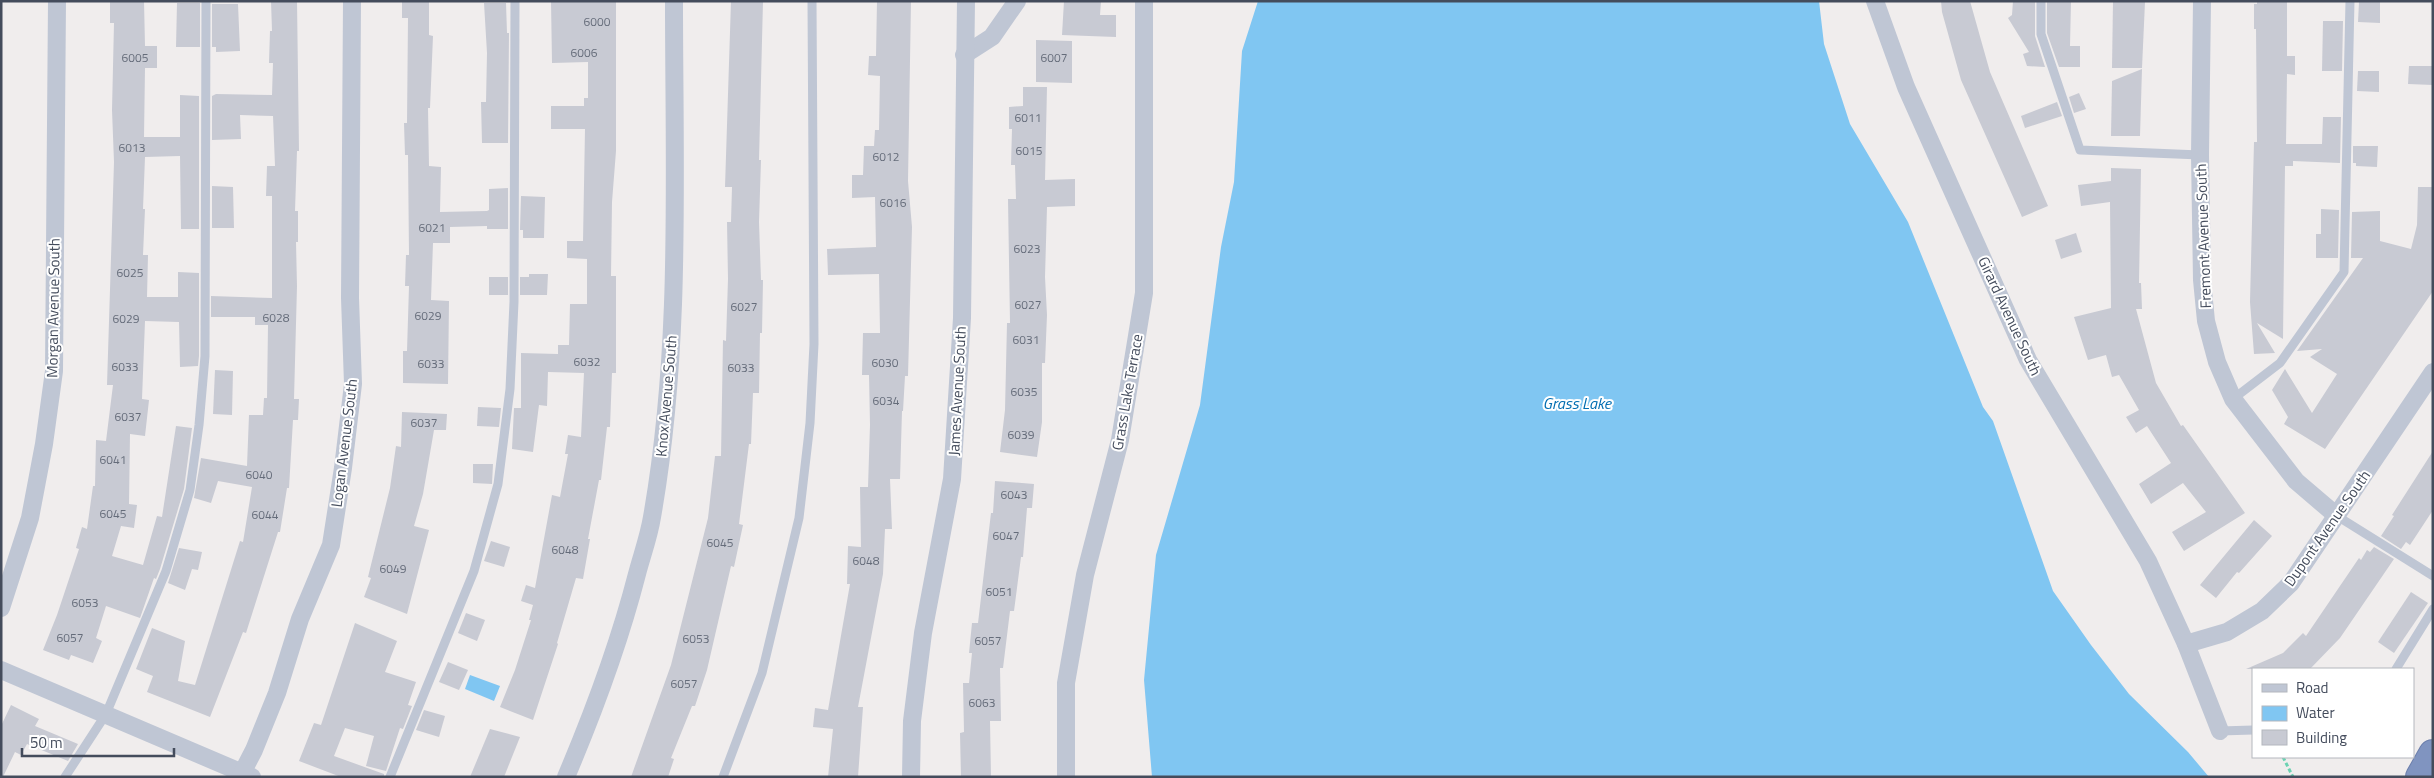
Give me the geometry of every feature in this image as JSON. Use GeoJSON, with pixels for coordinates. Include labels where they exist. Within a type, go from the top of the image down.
{"type":"FeatureCollection","features":[{"type":"Feature","properties":{"kind":"highway"},"geometry":{"type":"LineString","coordinates":[[2420,777],[2433,754]]}},
{"type":"Feature","properties":{"kind":"street","name":"Morgan Avenue South"},"geometry":{"type":"LineString","coordinates":[[1,608],[30,518],[44,444],[54,371],[57,1]]}},
{"type":"Feature","properties":{"kind":"street","name":"Logan Avenue South"},"geometry":{"type":"LineString","coordinates":[[245,776],[278,692],[300,619],[332,544],[343,468],[353,384],[350,298],[352,1]]}},
{"type":"Feature","properties":{"kind":"street","name":"Knox Avenue South"},"geometry":{"type":"LineString","coordinates":[[566,777],[597,705],[628,609],[652,518],[666,416],[674,302],[674,1]]}},
{"type":"Feature","properties":{"kind":"street","name":"James Avenue South"},"geometry":{"type":"LineString","coordinates":[[911,777],[912,721],[923,634],[952,479],[962,318],[966,1]]}},
{"type":"Feature","properties":{"kind":"street"},"geometry":{"type":"LineString","coordinates":[[964,55],[992,37],[1017,1]]}},
{"type":"Feature","properties":{"kind":"street","name":"Grass Lake Terrace"},"geometry":{"type":"LineString","coordinates":[[1066,777],[1066,683],[1085,575],[1120,440],[1144,293],[1144,1]]}},
{"type":"Feature","properties":{"kind":"street","name":"Girard Avenue South"},"geometry":{"type":"LineString","coordinates":[[1875,1],[1906,86],[2028,360],[2148,562],[2186,644],[2220,730]]}},
{"type":"Feature","properties":{"kind":"street","name":"Fremont Avenue South"},"geometry":{"type":"LineString","coordinates":[[2202,1],[2200,155],[2202,280],[2206,322],[2217,362],[2233,399],[2296,481],[2336,516]]}},
{"type":"Feature","properties":{"kind":"street","name":"Dupont Avenue South"},"geometry":{"type":"LineString","coordinates":[[2186,644],[2227,632],[2262,611],[2291,583],[2433,372]]}},
{"type":"Feature","properties":{"kind":"street"},"geometry":{"type":"LineString","coordinates":[[1,670],[245,776]]}},
{"type":"Feature","properties":{"kind":"lane"},"geometry":{"type":"LineString","coordinates":[[64,777],[106,714],[166,571],[190,490],[200,425],[205,356],[206,1]]}},
{"type":"Feature","properties":{"kind":"lane"},"geometry":{"type":"LineString","coordinates":[[390,777],[474,571],[498,484],[510,389],[514,302],[515,1]]}},
{"type":"Feature","properties":{"kind":"lane"},"geometry":{"type":"LineString","coordinates":[[724,777],[762,673],[799,518],[810,423],[814,344],[812,1]]}},
{"type":"Feature","properties":{"kind":"lane"},"geometry":{"type":"LineString","coordinates":[[2041,1],[2041,34],[2080,150],[2200,155]]}},
{"type":"Feature","properties":{"kind":"lane"},"geometry":{"type":"LineString","coordinates":[[2233,399],[2280,363],[2344,272],[2350,1]]}},
{"type":"Feature","properties":{"kind":"lane"},"geometry":{"type":"LineString","coordinates":[[2336,516],[2433,576]]}},
{"type":"Feature","properties":{"kind":"lane"},"geometry":{"type":"LineString","coordinates":[[2397,668],[2433,609]]}},
{"type":"Feature","properties":{"kind":"lane"},"geometry":{"type":"LineString","coordinates":[[2220,730],[2252,730]]}},
{"type":"Feature","properties":{"kind":"path"},"geometry":{"type":"LineString","coordinates":[[2284,758],[2293,777]]}},
{"type":"Feature","properties":{"kind":"water","name":"Grass Lake"},"geometry":{"type":"Polygon","coordinates":[[[1258,1],[1819,1],[1824,44],[1850,124],[1908,222],[1983,407],[1993,421],[2053,591],[2129,694],[2188,752],[2209,777],[1152,777],[1144,680],[1156,555],[1200,405],[1221,247],[1234,182],[1242,51],[1258,1]]]}},
{"type":"Feature","properties":{"kind":"water"},"geometry":{"type":"Polygon","coordinates":[[[470,675],[500,686],[494,701],[465,689],[470,675]]]}},
{"type":"Feature","properties":{"kind":"building"},"geometry":{"type":"Polygon","coordinates":[[[110,1],[144,1],[145,46],[157,46],[157,68],[145,68],[144,137],[180,137],[180,95],[199,96],[199,229],[181,229],[180,156],[145,157],[143,255],[148,255],[147,297],[178,297],[178,272],[199,273],[199,356],[198,366],[180,367],[179,322],[145,321],[142,399],[149,400],[145,436],[130,434],[129,504],[137,505],[134,528],[121,526],[112,556],[143,565],[157,516],[162,517],[176,426],[192,428],[184,489],[160,569],[156,579],[154,578],[140,618],[106,606],[96,638],[102,641],[93,663],[71,655],[69,660],[43,650],[79,549],[76,548],[82,527],[87,529],[93,486],[95,486],[96,440],[106,441],[113,385],[107,385],[114,162],[112,110],[114,23],[110,23],[110,1]]]}},
{"type":"Feature","properties":{"kind":"building"},"geometry":{"type":"Polygon","coordinates":[[[271,1],[297,1],[299,151],[297,151],[295,211],[298,211],[298,242],[296,242],[297,286],[294,399],[299,399],[298,420],[293,420],[289,488],[287,488],[280,532],[278,532],[246,633],[243,632],[210,717],[147,692],[153,676],[136,669],[152,628],[185,641],[178,681],[195,685],[240,541],[243,542],[252,487],[218,481],[211,503],[194,498],[201,458],[247,466],[249,415],[263,415],[264,398],[267,398],[268,325],[255,325],[255,317],[211,317],[211,296],[272,298],[272,196],[266,196],[267,166],[275,166],[273,116],[240,115],[241,139],[212,140],[212,96],[216,94],[272,95],[273,63],[269,63],[270,31],[272,31],[271,1]]]}},
{"type":"Feature","properties":{"kind":"building"},"geometry":{"type":"Polygon","coordinates":[[[402,1],[429,1],[429,35],[433,36],[430,108],[428,108],[429,166],[441,167],[440,212],[487,211],[489,210],[489,189],[508,188],[508,229],[487,229],[487,226],[450,227],[450,243],[433,243],[431,300],[449,301],[448,384],[403,383],[403,351],[407,351],[409,286],[405,286],[406,255],[409,255],[408,155],[405,155],[404,123],[407,123],[408,18],[402,18],[402,1]]]}},
{"type":"Feature","properties":{"kind":"building"},"geometry":{"type":"Polygon","coordinates":[[[551,1],[616,1],[616,151],[612,202],[611,276],[616,276],[616,373],[612,373],[610,427],[607,427],[601,480],[599,480],[588,539],[590,539],[583,579],[576,578],[558,644],[533,720],[500,707],[515,670],[531,620],[529,620],[533,605],[521,601],[526,585],[535,588],[552,495],[560,497],[568,454],[565,454],[568,435],[581,437],[584,373],[548,372],[547,406],[539,405],[533,452],[512,449],[514,408],[521,408],[521,353],[558,354],[558,345],[569,345],[570,304],[587,304],[587,259],[567,258],[567,241],[583,241],[585,129],[551,129],[551,106],[584,106],[584,98],[588,98],[588,62],[552,63],[551,1]]]}},
{"type":"Feature","properties":{"kind":"building"},"geometry":{"type":"Polygon","coordinates":[[[731,1],[763,1],[759,160],[761,160],[759,222],[761,280],[763,280],[762,333],[760,333],[759,393],[753,393],[751,444],[749,444],[739,524],[743,525],[734,567],[731,566],[707,670],[695,706],[692,706],[671,758],[674,759],[668,777],[631,777],[671,665],[708,518],[715,456],[721,456],[723,340],[726,341],[728,279],[727,222],[731,222],[732,187],[725,187],[731,1]]]}},
{"type":"Feature","properties":{"kind":"building"},"geometry":{"type":"Polygon","coordinates":[[[877,1],[911,1],[908,181],[912,227],[908,376],[905,376],[902,411],[900,479],[890,479],[892,529],[885,529],[883,574],[858,707],[863,707],[858,777],[828,777],[833,729],[813,727],[815,708],[828,710],[850,584],[847,584],[848,546],[861,547],[860,487],[868,487],[870,425],[869,375],[862,375],[863,333],[880,333],[879,274],[828,275],[827,249],[876,247],[875,197],[852,198],[852,175],[863,175],[864,146],[874,146],[875,130],[879,130],[880,76],[868,75],[869,56],[876,56],[877,1]]]}},
{"type":"Feature","properties":{"kind":"building"},"geometry":{"type":"Polygon","coordinates":[[[1064,1],[1101,1],[1100,15],[1116,15],[1116,37],[1062,35],[1064,1]]]}},
{"type":"Feature","properties":{"kind":"building"},"geometry":{"type":"Polygon","coordinates":[[[1941,1],[1970,1],[1990,72],[2048,206],[2022,217],[1961,80],[1942,12],[1941,1]]]}},
{"type":"Feature","properties":{"kind":"building"},"geometry":{"type":"Polygon","coordinates":[[[2013,1],[2035,1],[2035,36],[2045,67],[2027,66],[2023,54],[2029,52],[2008,18],[2012,15],[2013,1]]]}},
{"type":"Feature","properties":{"kind":"building"},"geometry":{"type":"Polygon","coordinates":[[[2047,1],[2071,1],[2070,46],[2080,46],[2080,67],[2059,67],[2047,33],[2047,1]]]}},
{"type":"Feature","properties":{"kind":"building"},"geometry":{"type":"Polygon","coordinates":[[[2113,1],[2145,2],[2142,68],[2112,68],[2113,1]]]}},
{"type":"Feature","properties":{"kind":"building"},"geometry":{"type":"Polygon","coordinates":[[[2257,2],[2287,2],[2287,56],[2295,56],[2295,75],[2287,74],[2286,144],[2322,144],[2323,117],[2341,117],[2340,163],[2293,161],[2293,166],[2285,166],[2283,339],[2257,323],[2275,353],[2254,354],[2250,302],[2254,142],[2257,142],[2254,4],[2257,4],[2257,2]]]}},
{"type":"Feature","properties":{"kind":"building"},"geometry":{"type":"Polygon","coordinates":[[[2359,2],[2380,2],[2380,23],[2358,22],[2359,2]]]}},
{"type":"Feature","properties":{"kind":"building"},"geometry":{"type":"Polygon","coordinates":[[[177,3],[200,3],[200,47],[176,47],[177,3]]]}},
{"type":"Feature","properties":{"kind":"building"},"geometry":{"type":"Polygon","coordinates":[[[484,3],[506,3],[507,33],[509,33],[508,143],[482,143],[481,102],[486,102],[487,53],[484,3]]]}},
{"type":"Feature","properties":{"kind":"building"},"geometry":{"type":"Polygon","coordinates":[[[212,4],[238,4],[240,51],[216,52],[216,47],[212,47],[212,4]]]}},
{"type":"Feature","properties":{"kind":"building"},"geometry":{"type":"Polygon","coordinates":[[[2323,21],[2343,21],[2342,71],[2322,71],[2323,21]]]}},
{"type":"Feature","properties":{"kind":"building"},"geometry":{"type":"Polygon","coordinates":[[[1036,40],[1072,41],[1072,83],[1036,82],[1036,40]]]}},
{"type":"Feature","properties":{"kind":"building"},"geometry":{"type":"Polygon","coordinates":[[[2409,66],[2433,66],[2433,85],[2408,84],[2409,66]]]}},
{"type":"Feature","properties":{"kind":"building"},"geometry":{"type":"Polygon","coordinates":[[[2142,69],[2140,136],[2111,136],[2112,81],[2142,69]]]}},
{"type":"Feature","properties":{"kind":"building"},"geometry":{"type":"Polygon","coordinates":[[[2358,71],[2379,71],[2379,92],[2357,91],[2358,71]]]}},
{"type":"Feature","properties":{"kind":"building"},"geometry":{"type":"Polygon","coordinates":[[[1023,87],[1047,87],[1045,180],[1075,179],[1075,206],[1047,207],[1045,277],[1047,315],[1045,363],[1042,363],[1042,422],[1037,457],[1000,452],[1005,410],[1007,323],[1010,323],[1008,199],[1016,199],[1015,165],[1011,165],[1012,129],[1009,129],[1009,107],[1023,106],[1023,87]]]}},
{"type":"Feature","properties":{"kind":"building"},"geometry":{"type":"Polygon","coordinates":[[[2079,93],[2086,109],[2074,113],[2069,97],[2079,93]]]}},
{"type":"Feature","properties":{"kind":"building"},"geometry":{"type":"Polygon","coordinates":[[[2057,102],[2062,116],[2025,128],[2021,116],[2057,102]]]}},
{"type":"Feature","properties":{"kind":"building"},"geometry":{"type":"Polygon","coordinates":[[[2353,146],[2378,146],[2377,167],[2356,166],[2356,163],[2353,163],[2353,146]]]}},
{"type":"Feature","properties":{"kind":"building"},"geometry":{"type":"Polygon","coordinates":[[[2111,168],[2141,169],[2139,283],[2141,283],[2142,309],[2136,309],[2156,383],[2181,426],[2183,425],[2245,513],[2184,551],[2172,532],[2206,512],[2183,483],[2151,504],[2139,484],[2171,463],[2147,426],[2136,433],[2126,417],[2139,410],[2119,375],[2112,377],[2106,355],[2088,360],[2074,317],[2111,308],[2110,202],[2081,206],[2078,185],[2111,181],[2111,168]]]}},
{"type":"Feature","properties":{"kind":"building"},"geometry":{"type":"Polygon","coordinates":[[[212,186],[233,187],[234,228],[212,228],[212,186]]]}},
{"type":"Feature","properties":{"kind":"building"},"geometry":{"type":"Polygon","coordinates":[[[2418,187],[2433,187],[2433,291],[2325,449],[2284,424],[2288,417],[2272,390],[2285,369],[2312,413],[2337,374],[2310,357],[2322,349],[2297,351],[2363,258],[2351,258],[2352,212],[2380,211],[2380,241],[2411,249],[2417,225],[2418,187]]]}},
{"type":"Feature","properties":{"kind":"building"},"geometry":{"type":"Polygon","coordinates":[[[521,196],[545,197],[544,238],[523,238],[523,230],[520,230],[521,196]]]}},
{"type":"Feature","properties":{"kind":"building"},"geometry":{"type":"Polygon","coordinates":[[[2321,209],[2339,210],[2338,258],[2316,258],[2316,234],[2321,234],[2321,209]]]}},
{"type":"Feature","properties":{"kind":"building"},"geometry":{"type":"Polygon","coordinates":[[[2076,233],[2082,252],[2061,259],[2055,240],[2076,233]]]}},
{"type":"Feature","properties":{"kind":"building"},"geometry":{"type":"Polygon","coordinates":[[[529,274],[548,274],[547,295],[520,295],[520,277],[529,277],[529,274]]]}},
{"type":"Feature","properties":{"kind":"building"},"geometry":{"type":"Polygon","coordinates":[[[489,277],[508,277],[508,295],[489,295],[489,277]]]}},
{"type":"Feature","properties":{"kind":"building"},"geometry":{"type":"Polygon","coordinates":[[[215,370],[233,371],[232,415],[213,414],[215,370]]]}},
{"type":"Feature","properties":{"kind":"building"},"geometry":{"type":"Polygon","coordinates":[[[478,407],[501,408],[499,427],[477,426],[478,407]]]}},
{"type":"Feature","properties":{"kind":"building"},"geometry":{"type":"Polygon","coordinates":[[[402,412],[447,414],[446,430],[434,430],[423,494],[414,526],[429,530],[407,614],[364,597],[371,578],[368,577],[390,488],[396,446],[401,447],[402,412]]]}},
{"type":"Feature","properties":{"kind":"building"},"geometry":{"type":"Polygon","coordinates":[[[2433,451],[2433,510],[2410,545],[2406,542],[2401,549],[2381,536],[2394,516],[2392,515],[2433,451]]]}},
{"type":"Feature","properties":{"kind":"building"},"geometry":{"type":"Polygon","coordinates":[[[473,464],[493,464],[492,484],[473,483],[473,464]]]}},
{"type":"Feature","properties":{"kind":"building"},"geometry":{"type":"Polygon","coordinates":[[[995,481],[1034,484],[1032,508],[1027,508],[1023,557],[1021,557],[1014,611],[1010,611],[1003,668],[1000,668],[1001,721],[990,721],[991,777],[961,777],[960,733],[964,732],[963,683],[969,683],[972,623],[978,623],[991,513],[993,513],[995,481]]]}},
{"type":"Feature","properties":{"kind":"building"},"geometry":{"type":"Polygon","coordinates":[[[2254,520],[2272,536],[2239,573],[2237,572],[2216,598],[2200,585],[2254,520]]]}},
{"type":"Feature","properties":{"kind":"building"},"geometry":{"type":"Polygon","coordinates":[[[491,541],[510,547],[504,567],[484,561],[491,541]]]}},
{"type":"Feature","properties":{"kind":"building"},"geometry":{"type":"Polygon","coordinates":[[[2374,547],[2394,559],[2340,638],[2311,668],[2246,669],[2283,653],[2303,633],[2306,636],[2359,558],[2361,560],[2367,550],[2370,552],[2374,547]]]}},
{"type":"Feature","properties":{"kind":"building"},"geometry":{"type":"Polygon","coordinates":[[[179,548],[202,552],[198,570],[192,569],[185,590],[168,583],[179,548]]]}},
{"type":"Feature","properties":{"kind":"building"},"geometry":{"type":"Polygon","coordinates":[[[2411,592],[2428,603],[2394,653],[2378,642],[2411,592]]]}},
{"type":"Feature","properties":{"kind":"building"},"geometry":{"type":"Polygon","coordinates":[[[466,613],[485,620],[477,641],[458,633],[466,613]]]}},
{"type":"Feature","properties":{"kind":"building"},"geometry":{"type":"Polygon","coordinates":[[[355,623],[397,641],[385,672],[416,682],[408,705],[412,706],[403,729],[400,728],[386,771],[366,766],[374,736],[345,728],[334,756],[384,774],[384,777],[341,777],[299,761],[314,723],[321,725],[355,623]]]}},
{"type":"Feature","properties":{"kind":"building"},"geometry":{"type":"Polygon","coordinates":[[[448,662],[468,670],[459,690],[439,682],[448,662]]]}},
{"type":"Feature","properties":{"kind":"building"},"geometry":{"type":"Polygon","coordinates":[[[11,705],[39,719],[35,726],[78,744],[68,761],[27,744],[21,755],[15,752],[3,777],[1,777],[1,726],[11,705]]]}},
{"type":"Feature","properties":{"kind":"building"},"geometry":{"type":"Polygon","coordinates":[[[424,710],[445,716],[439,737],[416,730],[424,710]]]}},
{"type":"Feature","properties":{"kind":"building"},"geometry":{"type":"Polygon","coordinates":[[[490,729],[520,737],[504,777],[470,777],[490,729]]]}}]}
